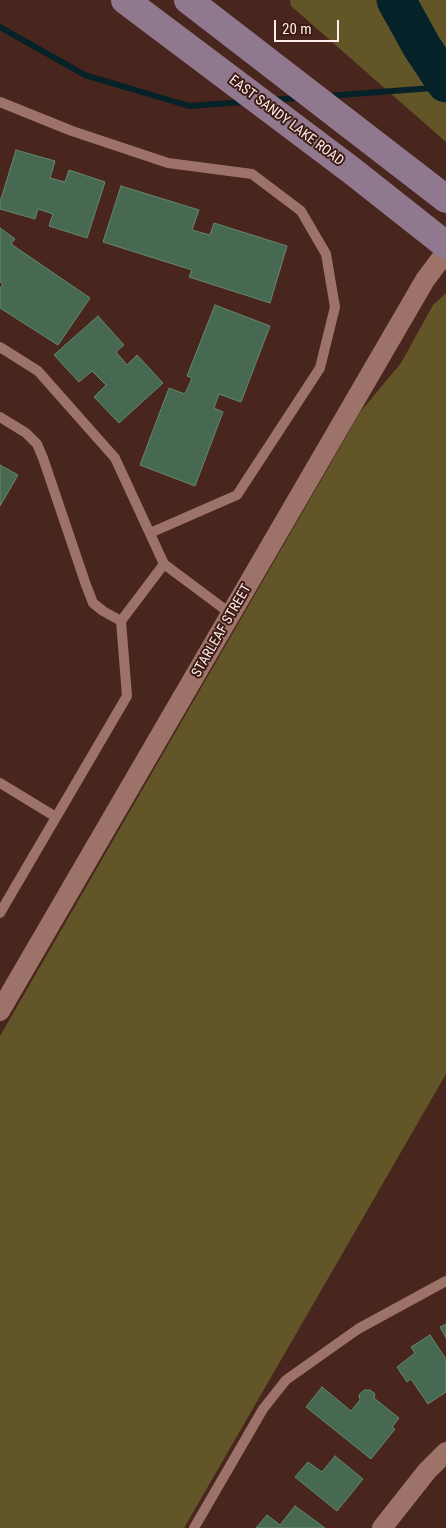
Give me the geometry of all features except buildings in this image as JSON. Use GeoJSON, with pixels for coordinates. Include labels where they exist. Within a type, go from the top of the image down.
{"type":"FeatureCollection","features":[{"type":"Feature","properties":{"kind":"main road","name":"EAST SANDY LAKE ROAD"},"geometry":{"type":"LineString","coordinates":[[125,0],[351,170],[446,245]]}},
{"type":"Feature","properties":{"kind":"main road"},"geometry":{"type":"LineString","coordinates":[[188,0],[446,199]]}},
{"type":"Feature","properties":{"kind":"street","name":"STARLEAF STREET"},"geometry":{"type":"LineString","coordinates":[[0,1011],[425,280],[446,252]]}},
{"type":"Feature","properties":{"kind":"street"},"geometry":{"type":"LineString","coordinates":[[382,1528],[427,1471],[446,1452]]}},
{"type":"Feature","properties":{"kind":"lane"},"geometry":{"type":"LineString","coordinates":[[0,102],[72,132],[168,163],[252,174],[302,212],[326,254],[335,307],[320,368],[237,495],[150,533]]}},
{"type":"Feature","properties":{"kind":"lane"},"geometry":{"type":"LineString","coordinates":[[0,347],[38,371],[115,458],[164,564],[231,614]]}},
{"type":"Feature","properties":{"kind":"lane"},"geometry":{"type":"LineString","coordinates":[[0,416],[26,433],[37,444],[93,603],[121,622]]}},
{"type":"Feature","properties":{"kind":"lane"},"geometry":{"type":"LineString","coordinates":[[0,914],[127,696],[121,622],[164,564]]}},
{"type":"Feature","properties":{"kind":"lane"},"geometry":{"type":"LineString","coordinates":[[0,783],[56,817]]}},
{"type":"Feature","properties":{"kind":"lane"},"geometry":{"type":"LineString","coordinates":[[194,1528],[263,1409],[286,1380],[358,1329],[446,1280]]}},
{"type":"Feature","properties":{"kind":"shaded area"},"geometry":{"type":"Polygon","coordinates":[[[290,0],[446,0],[446,142],[291,6],[290,0]]]}},
{"type":"Feature","properties":{"kind":"shaded area"},"geometry":{"type":"Polygon","coordinates":[[[446,293],[446,1074],[184,1528],[0,1528],[0,1036],[361,411],[401,363],[433,305],[446,293]]]}},
{"type":"Feature","properties":{"kind":"waterway"},"geometry":{"type":"LineString","coordinates":[[396,0],[422,47],[446,83]]}},
{"type":"Feature","properties":{"kind":"waterway"},"geometry":{"type":"LineString","coordinates":[[0,27],[85,75],[189,106],[244,102]]}},
{"type":"Feature","properties":{"kind":"waterway"},"geometry":{"type":"LineString","coordinates":[[326,96],[446,87]]}},
{"type":"Feature","properties":{"kind":"waterway"},"geometry":{"type":"LineString","coordinates":[[271,100],[299,98]]}}]}
